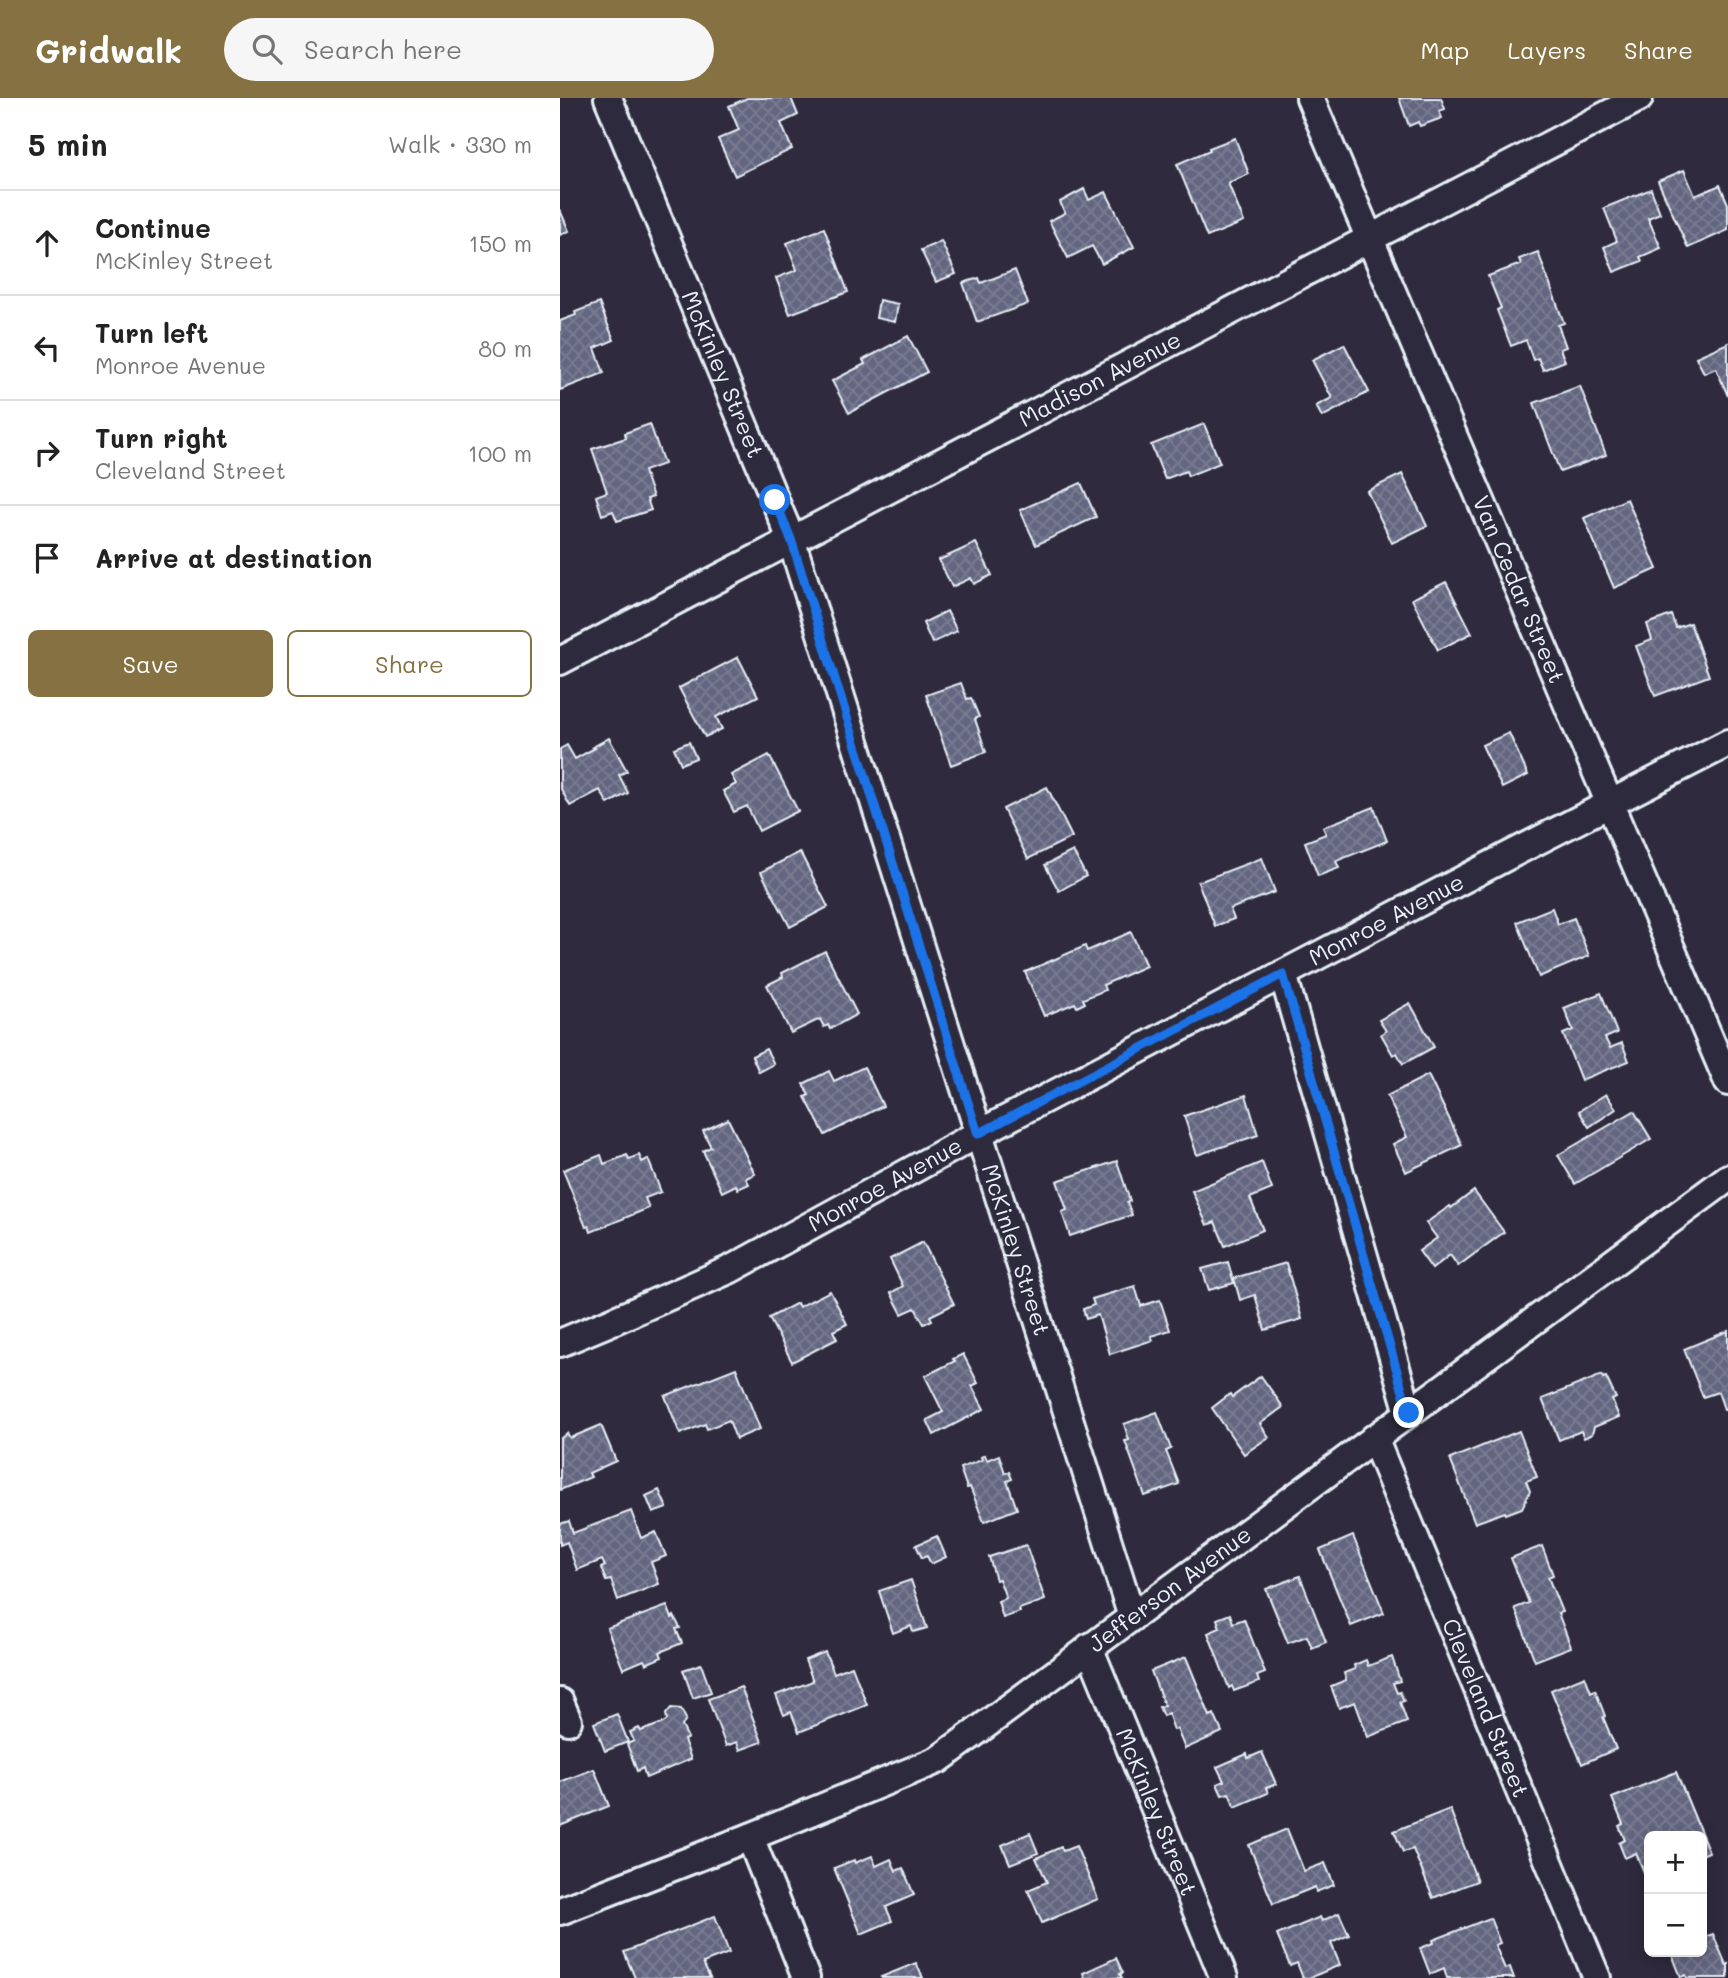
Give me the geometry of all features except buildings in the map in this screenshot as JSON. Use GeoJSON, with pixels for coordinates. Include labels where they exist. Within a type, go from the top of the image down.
{"type":"FeatureCollection","features":[{"type":"Feature","properties":{"kind":"street","name":"McKinley Street"},"geometry":{"type":"LineString","coordinates":[[608,98],[791,539],[1132,1616]]}},
{"type":"Feature","properties":{"kind":"street","name":"Van Cedar Street"},"geometry":{"type":"LineString","coordinates":[[1311,98],[1728,1082]]}},
{"type":"Feature","properties":{"kind":"street","name":"Madison Avenue"},"geometry":{"type":"LineString","coordinates":[[560,661],[1639,98]]}},
{"type":"Feature","properties":{"kind":"street","name":"Monroe Avenue"},"geometry":{"type":"LineString","coordinates":[[560,1343],[731,1269],[978,1134],[1728,743]]}},
{"type":"Feature","properties":{"kind":"street"},"geometry":{"type":"LineString","coordinates":[[1283,974],[1409,1413]]}},
{"type":"Feature","properties":{"kind":"street","name":"Jefferson Avenue"},"geometry":{"type":"LineString","coordinates":[[560,1911],[938,1760],[1728,1178]]}},
{"type":"Feature","properties":{"kind":"street","name":"Cleveland Street"},"geometry":{"type":"LineString","coordinates":[[1374,1438],[1597,1978]]}},
{"type":"Feature","properties":{"kind":"street","name":"McKinley Street"},"geometry":{"type":"LineString","coordinates":[[1089,1647],[1224,1978]]}},
{"type":"Feature","properties":{"kind":"street"},"geometry":{"type":"LineString","coordinates":[[750,1837],[806,1978]]}},
{"type":"Feature","properties":{"kind":"route"},"geometry":{"type":"LineString","coordinates":[[775,500],[791,539],[978,1134],[1283,974],[1409,1413]]}}]}
